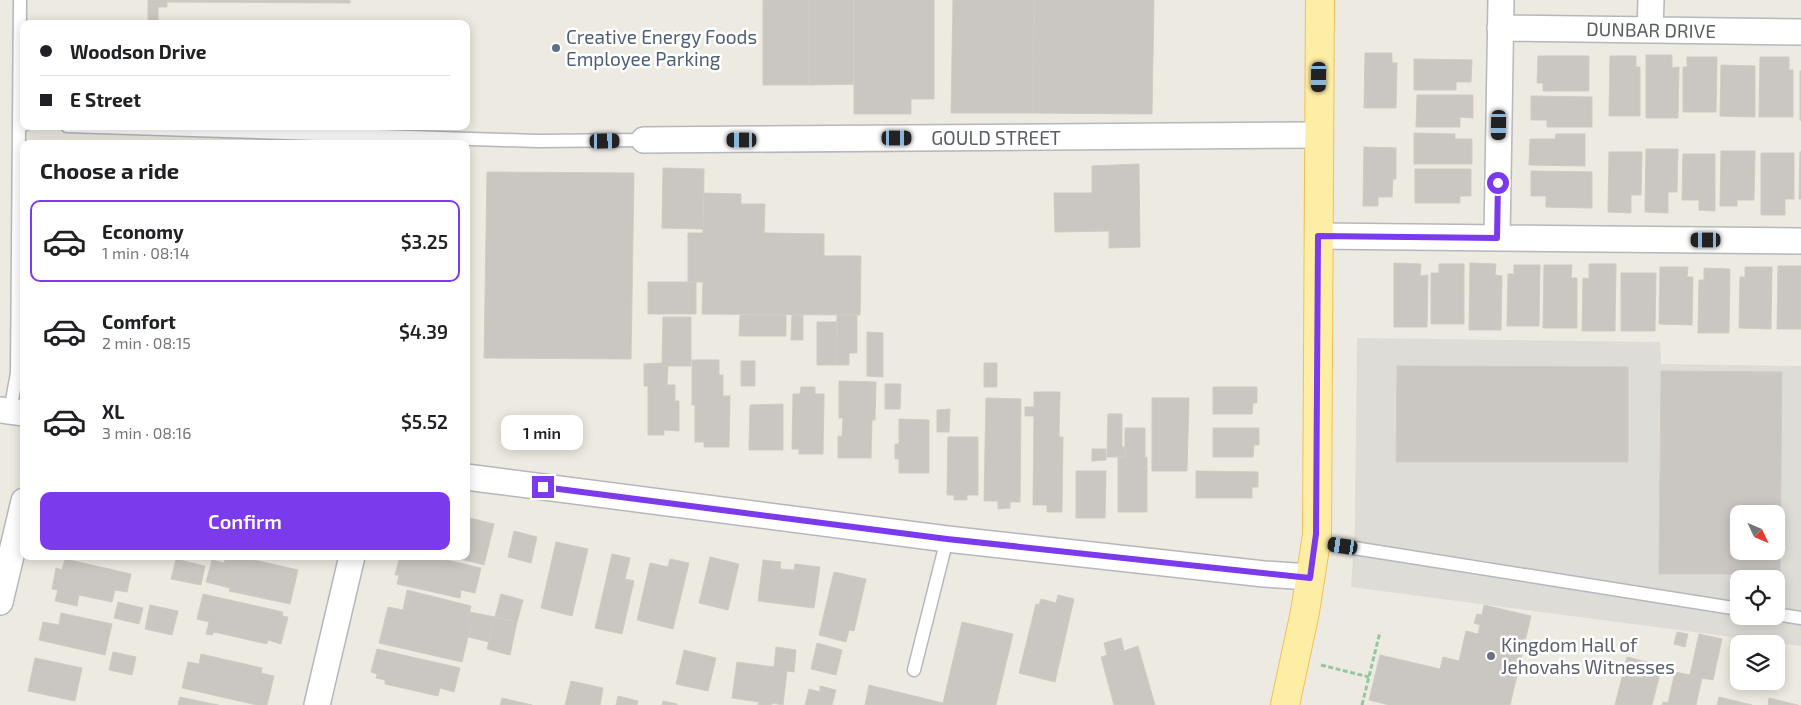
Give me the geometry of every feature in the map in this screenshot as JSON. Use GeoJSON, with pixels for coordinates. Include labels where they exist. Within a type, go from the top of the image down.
{"type":"FeatureCollection","features":[{"type":"Feature","properties":{"kind":"main road"},"geometry":{"type":"LineString","coordinates":[[1285,705],[1316,542],[1320,0]]}},
{"type":"Feature","properties":{"kind":"street"},"geometry":{"type":"LineString","coordinates":[[1497,238],[1501,0]]}},
{"type":"Feature","properties":{"kind":"street"},"geometry":{"type":"LineString","coordinates":[[1650,30],[1651,0]]}},
{"type":"Feature","properties":{"kind":"street","name":"DUNBAR DRIVE"},"geometry":{"type":"LineString","coordinates":[[1500,28],[1801,32]]}},
{"type":"Feature","properties":{"kind":"street","name":"GOULD STREET"},"geometry":{"type":"LineString","coordinates":[[644,140],[1318,134]]}},
{"type":"Feature","properties":{"kind":"street"},"geometry":{"type":"LineString","coordinates":[[1318,236],[1801,241]]}},
{"type":"Feature","properties":{"kind":"street"},"geometry":{"type":"LineString","coordinates":[[470,478],[947,539],[1310,578]]}},
{"type":"Feature","properties":{"kind":"street"},"geometry":{"type":"LineString","coordinates":[[0,602],[20,518]]}},
{"type":"Feature","properties":{"kind":"street"},"geometry":{"type":"LineString","coordinates":[[317,705],[351,560]]}},
{"type":"Feature","properties":{"kind":"lane"},"geometry":{"type":"LineString","coordinates":[[20,0],[20,20]]}},
{"type":"Feature","properties":{"kind":"lane"},"geometry":{"type":"LineString","coordinates":[[192,130],[537,141],[644,140]]}},
{"type":"Feature","properties":{"kind":"lane"},"geometry":{"type":"LineString","coordinates":[[11,411],[17,372],[20,187]]}},
{"type":"Feature","properties":{"kind":"lane"},"geometry":{"type":"LineString","coordinates":[[914,670],[947,539]]}},
{"type":"Feature","properties":{"kind":"lane"},"geometry":{"type":"LineString","coordinates":[[1316,542],[1730,608]]}},
{"type":"Feature","properties":{"kind":"lane"},"geometry":{"type":"LineString","coordinates":[[1785,615],[1801,618]]}},
{"type":"Feature","properties":{"kind":"path"},"geometry":{"type":"LineString","coordinates":[[1362,705],[1380,632]]}},
{"type":"Feature","properties":{"kind":"path"},"geometry":{"type":"LineString","coordinates":[[1295,659],[1369,677]]}},
{"type":"Feature","properties":{"kind":"shaded area"},"geometry":{"type":"Polygon","coordinates":[[[1357,338],[1660,342],[1661,364],[1801,366],[1801,646],[1785,644],[1785,635],[1730,635],[1730,637],[1351,587],[1355,527],[1357,338]]]}},
{"type":"Feature","properties":{"kind":"building"},"geometry":{"type":"Polygon","coordinates":[[[148,0],[350,0],[350,3],[167,2],[167,7],[158,7],[158,20],[148,20],[148,0]]]}},
{"type":"Feature","properties":{"kind":"building"},"geometry":{"type":"Polygon","coordinates":[[[763,0],[809,0],[809,85],[763,85],[763,0]]]}},
{"type":"Feature","properties":{"kind":"building"},"geometry":{"type":"Polygon","coordinates":[[[809,0],[854,0],[854,84],[809,85],[809,0]]]}},
{"type":"Feature","properties":{"kind":"building"},"geometry":{"type":"Polygon","coordinates":[[[854,0],[934,0],[934,99],[911,99],[911,114],[854,114],[854,0]]]}},
{"type":"Feature","properties":{"kind":"building"},"geometry":{"type":"Polygon","coordinates":[[[953,0],[1034,0],[1033,113],[951,113],[953,0]]]}},
{"type":"Feature","properties":{"kind":"building"},"geometry":{"type":"Polygon","coordinates":[[[1034,0],[1154,0],[1152,114],[1033,113],[1034,0]]]}},
{"type":"Feature","properties":{"kind":"building"},"geometry":{"type":"Polygon","coordinates":[[[1365,53],[1392,53],[1392,63],[1397,63],[1396,108],[1364,108],[1365,53]]]}},
{"type":"Feature","properties":{"kind":"building"},"geometry":{"type":"Polygon","coordinates":[[[1646,55],[1672,55],[1672,68],[1679,67],[1678,118],[1646,118],[1646,55]]]}},
{"type":"Feature","properties":{"kind":"building"},"geometry":{"type":"Polygon","coordinates":[[[1538,56],[1589,56],[1589,91],[1543,91],[1543,83],[1537,83],[1538,56]]]}},
{"type":"Feature","properties":{"kind":"building"},"geometry":{"type":"Polygon","coordinates":[[[1610,56],[1636,56],[1636,67],[1640,67],[1640,116],[1609,116],[1610,56]]]}},
{"type":"Feature","properties":{"kind":"building"},"geometry":{"type":"Polygon","coordinates":[[[1687,57],[1717,57],[1716,112],[1683,112],[1683,67],[1687,67],[1687,57]]]}},
{"type":"Feature","properties":{"kind":"building"},"geometry":{"type":"Polygon","coordinates":[[[1760,57],[1789,57],[1789,70],[1793,70],[1793,117],[1759,117],[1760,57]]]}},
{"type":"Feature","properties":{"kind":"building"},"geometry":{"type":"Polygon","coordinates":[[[1414,59],[1472,60],[1471,82],[1456,82],[1456,90],[1414,90],[1414,59]]]}},
{"type":"Feature","properties":{"kind":"building"},"geometry":{"type":"Polygon","coordinates":[[[1721,65],[1755,66],[1755,117],[1720,116],[1721,65]]]}},
{"type":"Feature","properties":{"kind":"building"},"geometry":{"type":"Polygon","coordinates":[[[1801,71],[1801,120],[1800,120],[1801,71]]]}},
{"type":"Feature","properties":{"kind":"building"},"geometry":{"type":"Polygon","coordinates":[[[1417,95],[1473,95],[1473,118],[1460,117],[1460,127],[1416,127],[1417,95]]]}},
{"type":"Feature","properties":{"kind":"building"},"geometry":{"type":"Polygon","coordinates":[[[1531,96],[1592,97],[1592,127],[1547,127],[1547,120],[1531,120],[1531,96]]]}},
{"type":"Feature","properties":{"kind":"building"},"geometry":{"type":"Polygon","coordinates":[[[1414,133],[1455,134],[1455,139],[1472,139],[1472,164],[1414,164],[1414,133]]]}},
{"type":"Feature","properties":{"kind":"building"},"geometry":{"type":"Polygon","coordinates":[[[1556,134],[1585,134],[1585,166],[1529,165],[1530,139],[1555,139],[1556,134]]]}},
{"type":"Feature","properties":{"kind":"building"},"geometry":{"type":"Polygon","coordinates":[[[1364,147],[1396,148],[1396,179],[1393,179],[1392,197],[1378,197],[1378,206],[1363,206],[1364,147]]]}},
{"type":"Feature","properties":{"kind":"building"},"geometry":{"type":"Polygon","coordinates":[[[1646,149],[1678,149],[1677,192],[1668,192],[1668,213],[1645,212],[1646,149]]]}},
{"type":"Feature","properties":{"kind":"building"},"geometry":{"type":"Polygon","coordinates":[[[1721,151],[1755,151],[1754,200],[1737,200],[1737,206],[1720,206],[1721,151]]]}},
{"type":"Feature","properties":{"kind":"building"},"geometry":{"type":"Polygon","coordinates":[[[1609,152],[1642,152],[1641,195],[1631,195],[1631,213],[1608,212],[1609,152]]]}},
{"type":"Feature","properties":{"kind":"building"},"geometry":{"type":"Polygon","coordinates":[[[1800,152],[1801,199],[1799,199],[1800,152]]]}},
{"type":"Feature","properties":{"kind":"building"},"geometry":{"type":"Polygon","coordinates":[[[1761,153],[1794,153],[1794,199],[1785,199],[1785,215],[1761,215],[1761,153]]]}},
{"type":"Feature","properties":{"kind":"building"},"geometry":{"type":"Polygon","coordinates":[[[1683,154],[1715,154],[1715,211],[1699,210],[1699,200],[1682,200],[1683,154]]]}},
{"type":"Feature","properties":{"kind":"building"},"geometry":{"type":"Polygon","coordinates":[[[1139,164],[1140,247],[1109,248],[1109,231],[1055,232],[1054,193],[1092,193],[1092,166],[1139,164]]]}},
{"type":"Feature","properties":{"kind":"building"},"geometry":{"type":"Polygon","coordinates":[[[663,168],[704,169],[703,229],[662,228],[663,168]]]}},
{"type":"Feature","properties":{"kind":"building"},"geometry":{"type":"Polygon","coordinates":[[[1415,169],[1471,169],[1471,196],[1460,196],[1460,203],[1415,203],[1415,169]]]}},
{"type":"Feature","properties":{"kind":"building"},"geometry":{"type":"Polygon","coordinates":[[[1531,171],[1592,172],[1592,208],[1546,207],[1546,196],[1531,196],[1531,171]]]}},
{"type":"Feature","properties":{"kind":"building"},"geometry":{"type":"Polygon","coordinates":[[[487,172],[634,173],[631,359],[484,358],[487,172]]]}},
{"type":"Feature","properties":{"kind":"building"},"geometry":{"type":"Polygon","coordinates":[[[703,193],[741,194],[741,204],[765,204],[764,233],[824,234],[824,256],[861,256],[860,315],[702,314],[703,282],[688,282],[688,233],[703,233],[703,193]]]}},
{"type":"Feature","properties":{"kind":"building"},"geometry":{"type":"Polygon","coordinates":[[[1394,263],[1421,264],[1420,276],[1428,275],[1427,327],[1394,327],[1394,263]]]}},
{"type":"Feature","properties":{"kind":"building"},"geometry":{"type":"Polygon","coordinates":[[[1470,263],[1496,264],[1495,275],[1502,276],[1501,330],[1469,330],[1470,263]]]}},
{"type":"Feature","properties":{"kind":"building"},"geometry":{"type":"Polygon","coordinates":[[[1439,264],[1464,264],[1464,324],[1431,324],[1431,273],[1439,273],[1439,264]]]}},
{"type":"Feature","properties":{"kind":"building"},"geometry":{"type":"Polygon","coordinates":[[[1589,264],[1616,264],[1615,331],[1582,331],[1583,278],[1589,279],[1589,264]]]}},
{"type":"Feature","properties":{"kind":"building"},"geometry":{"type":"Polygon","coordinates":[[[1514,265],[1540,265],[1539,326],[1507,326],[1508,274],[1514,274],[1514,265]]]}},
{"type":"Feature","properties":{"kind":"building"},"geometry":{"type":"Polygon","coordinates":[[[1544,265],[1572,265],[1571,278],[1577,278],[1577,328],[1543,328],[1544,265]]]}},
{"type":"Feature","properties":{"kind":"building"},"geometry":{"type":"Polygon","coordinates":[[[1778,266],[1801,266],[1801,329],[1777,329],[1778,266]]]}},
{"type":"Feature","properties":{"kind":"building"},"geometry":{"type":"Polygon","coordinates":[[[1660,267],[1688,267],[1687,277],[1693,277],[1692,325],[1659,324],[1660,267]]]}},
{"type":"Feature","properties":{"kind":"building"},"geometry":{"type":"Polygon","coordinates":[[[1745,267],[1772,267],[1771,329],[1739,328],[1740,277],[1745,277],[1745,267]]]}},
{"type":"Feature","properties":{"kind":"building"},"geometry":{"type":"Polygon","coordinates":[[[1704,268],[1730,269],[1729,333],[1698,333],[1699,280],[1704,280],[1704,268]]]}},
{"type":"Feature","properties":{"kind":"building"},"geometry":{"type":"Polygon","coordinates":[[[1621,273],[1656,273],[1655,331],[1621,331],[1621,273]]]}},
{"type":"Feature","properties":{"kind":"building"},"geometry":{"type":"Polygon","coordinates":[[[648,282],[696,282],[696,314],[648,314],[648,282]]]}},
{"type":"Feature","properties":{"kind":"building"},"geometry":{"type":"Polygon","coordinates":[[[740,315],[786,315],[786,336],[739,336],[740,315]]]}},
{"type":"Feature","properties":{"kind":"building"},"geometry":{"type":"Polygon","coordinates":[[[792,315],[803,315],[803,340],[791,340],[792,315]]]}},
{"type":"Feature","properties":{"kind":"building"},"geometry":{"type":"Polygon","coordinates":[[[837,315],[857,315],[857,353],[849,353],[849,365],[836,365],[837,315]]]}},
{"type":"Feature","properties":{"kind":"building"},"geometry":{"type":"Polygon","coordinates":[[[663,317],[691,317],[691,366],[662,366],[663,317]]]}},
{"type":"Feature","properties":{"kind":"building"},"geometry":{"type":"Polygon","coordinates":[[[817,322],[837,322],[836,365],[817,365],[817,322]]]}},
{"type":"Feature","properties":{"kind":"building"},"geometry":{"type":"Polygon","coordinates":[[[867,332],[883,333],[883,377],[867,376],[867,332]]]}},
{"type":"Feature","properties":{"kind":"building"},"geometry":{"type":"Polygon","coordinates":[[[692,360],[719,360],[719,375],[723,375],[723,396],[730,396],[729,447],[704,447],[704,442],[695,442],[695,405],[692,405],[692,360]]]}},
{"type":"Feature","properties":{"kind":"building"},"geometry":{"type":"Polygon","coordinates":[[[741,361],[755,361],[755,386],[741,386],[741,361]]]}},
{"type":"Feature","properties":{"kind":"building"},"geometry":{"type":"Polygon","coordinates":[[[662,363],[662,366],[668,366],[667,385],[675,385],[675,401],[679,401],[679,431],[664,430],[664,435],[648,435],[648,386],[644,386],[644,364],[662,363]]]}},
{"type":"Feature","properties":{"kind":"building"},"geometry":{"type":"Polygon","coordinates":[[[984,363],[997,363],[997,387],[984,387],[984,363]]]}},
{"type":"Feature","properties":{"kind":"building"},"geometry":{"type":"Polygon","coordinates":[[[1397,366],[1628,367],[1628,462],[1396,462],[1397,366]]]}},
{"type":"Feature","properties":{"kind":"building"},"geometry":{"type":"Polygon","coordinates":[[[1661,371],[1782,372],[1781,505],[1730,505],[1730,560],[1780,560],[1780,570],[1730,570],[1730,574],[1659,574],[1661,371]]]}},
{"type":"Feature","properties":{"kind":"building"},"geometry":{"type":"Polygon","coordinates":[[[839,381],[876,382],[871,458],[838,458],[838,436],[842,437],[843,418],[839,418],[839,381]]]}},
{"type":"Feature","properties":{"kind":"building"},"geometry":{"type":"Polygon","coordinates":[[[885,384],[901,384],[900,409],[885,409],[885,384]]]}},
{"type":"Feature","properties":{"kind":"building"},"geometry":{"type":"Polygon","coordinates":[[[801,387],[815,387],[815,394],[824,394],[823,454],[799,454],[799,449],[792,449],[793,394],[800,394],[801,387]]]}},
{"type":"Feature","properties":{"kind":"building"},"geometry":{"type":"Polygon","coordinates":[[[1213,387],[1257,387],[1257,403],[1253,403],[1252,414],[1213,414],[1213,387]]]}},
{"type":"Feature","properties":{"kind":"building"},"geometry":{"type":"Polygon","coordinates":[[[1034,392],[1060,392],[1059,437],[1063,437],[1062,512],[1047,512],[1047,505],[1033,505],[1034,416],[1025,416],[1025,407],[1034,407],[1034,392]]]}},
{"type":"Feature","properties":{"kind":"building"},"geometry":{"type":"Polygon","coordinates":[[[986,398],[1021,399],[1020,502],[1010,502],[1010,508],[998,509],[998,501],[984,501],[986,398]]]}},
{"type":"Feature","properties":{"kind":"building"},"geometry":{"type":"Polygon","coordinates":[[[1152,398],[1189,398],[1187,471],[1152,471],[1152,398]]]}},
{"type":"Feature","properties":{"kind":"building"},"geometry":{"type":"Polygon","coordinates":[[[783,404],[783,450],[749,450],[750,405],[783,404]]]}},
{"type":"Feature","properties":{"kind":"building"},"geometry":{"type":"Polygon","coordinates":[[[950,409],[949,432],[937,432],[937,410],[950,409]]]}},
{"type":"Feature","properties":{"kind":"building"},"geometry":{"type":"Polygon","coordinates":[[[1108,414],[1122,414],[1122,447],[1125,447],[1125,457],[1107,457],[1108,414]]]}},
{"type":"Feature","properties":{"kind":"building"},"geometry":{"type":"Polygon","coordinates":[[[899,419],[929,420],[929,473],[899,473],[899,459],[895,459],[895,444],[899,444],[899,419]]]}},
{"type":"Feature","properties":{"kind":"building"},"geometry":{"type":"Polygon","coordinates":[[[1125,428],[1145,428],[1147,512],[1118,512],[1118,457],[1125,457],[1125,428]]]}},
{"type":"Feature","properties":{"kind":"building"},"geometry":{"type":"Polygon","coordinates":[[[1213,428],[1259,428],[1259,445],[1254,445],[1253,457],[1213,457],[1213,428]]]}},
{"type":"Feature","properties":{"kind":"building"},"geometry":{"type":"Polygon","coordinates":[[[948,437],[978,437],[978,495],[967,495],[967,500],[954,500],[954,495],[947,495],[948,437]]]}},
{"type":"Feature","properties":{"kind":"building"},"geometry":{"type":"Polygon","coordinates":[[[1092,449],[1106,449],[1106,460],[1092,461],[1092,449]]]}},
{"type":"Feature","properties":{"kind":"building"},"geometry":{"type":"Polygon","coordinates":[[[1076,471],[1106,471],[1105,518],[1076,518],[1076,471]]]}},
{"type":"Feature","properties":{"kind":"building"},"geometry":{"type":"Polygon","coordinates":[[[1196,471],[1258,472],[1258,487],[1252,487],[1252,498],[1196,498],[1196,471]]]}},
{"type":"Feature","properties":{"kind":"building"},"geometry":{"type":"Polygon","coordinates":[[[470,518],[494,524],[484,565],[465,560],[470,560],[470,518]]]}},
{"type":"Feature","properties":{"kind":"building"},"geometry":{"type":"Polygon","coordinates":[[[514,531],[537,537],[531,563],[508,557],[514,531]]]}},
{"type":"Feature","properties":{"kind":"building"},"geometry":{"type":"Polygon","coordinates":[[[556,542],[588,549],[572,616],[541,608],[556,542]]]}},
{"type":"Feature","properties":{"kind":"building"},"geometry":{"type":"Polygon","coordinates":[[[612,554],[630,558],[625,579],[634,581],[622,634],[595,628],[612,554]]]}},
{"type":"Feature","properties":{"kind":"building"},"geometry":{"type":"Polygon","coordinates":[[[710,557],[739,564],[728,610],[699,603],[710,557]]]}},
{"type":"Feature","properties":{"kind":"building"},"geometry":{"type":"Polygon","coordinates":[[[670,559],[689,563],[673,629],[637,620],[650,563],[668,567],[670,559]]]}},
{"type":"Feature","properties":{"kind":"building"},"geometry":{"type":"Polygon","coordinates":[[[65,560],[69,560],[131,574],[127,592],[115,590],[112,602],[79,595],[77,606],[55,601],[58,590],[52,589],[56,568],[62,570],[65,560]]]}},
{"type":"Feature","properties":{"kind":"building"},"geometry":{"type":"Polygon","coordinates":[[[176,560],[205,566],[201,585],[171,579],[176,560]]]}},
{"type":"Feature","properties":{"kind":"building"},"geometry":{"type":"Polygon","coordinates":[[[212,560],[224,563],[225,560],[254,560],[298,570],[290,604],[229,591],[230,588],[206,582],[212,560]]]}},
{"type":"Feature","properties":{"kind":"building"},"geometry":{"type":"Polygon","coordinates":[[[399,560],[446,560],[481,568],[475,593],[461,590],[460,598],[397,584],[399,575],[395,575],[399,560]]]}},
{"type":"Feature","properties":{"kind":"building"},"geometry":{"type":"Polygon","coordinates":[[[763,560],[781,562],[780,569],[794,570],[795,564],[820,567],[814,608],[758,601],[763,560]]]}},
{"type":"Feature","properties":{"kind":"building"},"geometry":{"type":"Polygon","coordinates":[[[834,572],[866,579],[854,631],[849,630],[846,642],[819,635],[834,572]]]}},
{"type":"Feature","properties":{"kind":"building"},"geometry":{"type":"Polygon","coordinates":[[[407,590],[471,606],[467,623],[471,624],[462,662],[379,643],[388,607],[403,610],[407,590]]]}},
{"type":"Feature","properties":{"kind":"building"},"geometry":{"type":"Polygon","coordinates":[[[203,594],[283,612],[282,616],[288,617],[281,644],[268,640],[267,644],[214,632],[212,635],[206,634],[209,622],[197,619],[203,594]]]}},
{"type":"Feature","properties":{"kind":"building"},"geometry":{"type":"Polygon","coordinates":[[[501,594],[523,600],[517,622],[495,617],[501,594]]]}},
{"type":"Feature","properties":{"kind":"building"},"geometry":{"type":"Polygon","coordinates":[[[1058,595],[1074,599],[1055,682],[1019,673],[1036,604],[1039,605],[1041,599],[1056,603],[1058,595]]]}},
{"type":"Feature","properties":{"kind":"building"},"geometry":{"type":"Polygon","coordinates":[[[118,602],[143,608],[139,624],[114,618],[118,602]]]}},
{"type":"Feature","properties":{"kind":"building"},"geometry":{"type":"Polygon","coordinates":[[[150,605],[178,611],[172,635],[145,629],[150,605]]]}},
{"type":"Feature","properties":{"kind":"building","name":"Kingdom Hall of Jehovahs Witnesses"},"geometry":{"type":"Polygon","coordinates":[[[1484,605],[1531,616],[1510,705],[1389,705],[1369,700],[1380,655],[1440,669],[1443,657],[1459,661],[1466,631],[1478,634],[1480,625],[1474,623],[1477,614],[1482,615],[1484,605]]]}},
{"type":"Feature","properties":{"kind":"building"},"geometry":{"type":"Polygon","coordinates":[[[470,612],[495,617],[489,642],[468,637],[471,624],[467,623],[470,612]]]}},
{"type":"Feature","properties":{"kind":"building"},"geometry":{"type":"Polygon","coordinates":[[[61,613],[112,624],[105,655],[39,640],[43,622],[59,625],[61,613]]]}},
{"type":"Feature","properties":{"kind":"building"},"geometry":{"type":"Polygon","coordinates":[[[495,617],[517,622],[510,655],[487,649],[495,617]]]}},
{"type":"Feature","properties":{"kind":"building"},"geometry":{"type":"Polygon","coordinates":[[[962,622],[1013,634],[996,705],[865,705],[869,685],[943,703],[962,622]]]}},
{"type":"Feature","properties":{"kind":"building"},"geometry":{"type":"Polygon","coordinates":[[[1677,632],[1688,634],[1685,647],[1674,644],[1677,632]]]}},
{"type":"Feature","properties":{"kind":"building"},"geometry":{"type":"Polygon","coordinates":[[[1699,634],[1722,639],[1713,680],[1702,678],[1696,705],[1662,705],[1663,702],[1668,703],[1675,672],[1690,675],[1699,634]]]}},
{"type":"Feature","properties":{"kind":"building"},"geometry":{"type":"Polygon","coordinates":[[[1121,638],[1124,651],[1138,646],[1155,705],[1114,705],[1101,657],[1107,655],[1104,643],[1121,638]]]}},
{"type":"Feature","properties":{"kind":"building"},"geometry":{"type":"Polygon","coordinates":[[[817,643],[842,650],[836,675],[811,669],[817,643]]]}},
{"type":"Feature","properties":{"kind":"building"},"geometry":{"type":"Polygon","coordinates":[[[776,647],[796,650],[794,672],[787,671],[783,705],[772,703],[772,705],[758,705],[759,702],[732,698],[737,662],[774,667],[776,647]]]}},
{"type":"Feature","properties":{"kind":"building"},"geometry":{"type":"Polygon","coordinates":[[[377,649],[460,668],[454,692],[440,688],[438,696],[385,684],[385,680],[376,678],[377,674],[371,672],[377,649]]]}},
{"type":"Feature","properties":{"kind":"building"},"geometry":{"type":"Polygon","coordinates":[[[684,650],[716,658],[708,691],[676,684],[684,650]]]}},
{"type":"Feature","properties":{"kind":"building"},"geometry":{"type":"Polygon","coordinates":[[[113,652],[136,657],[132,675],[109,670],[113,652]]]}},
{"type":"Feature","properties":{"kind":"building"},"geometry":{"type":"Polygon","coordinates":[[[201,654],[262,668],[261,673],[274,676],[267,705],[257,705],[182,688],[188,662],[199,664],[201,654]]]}},
{"type":"Feature","properties":{"kind":"building"},"geometry":{"type":"Polygon","coordinates":[[[1627,657],[1662,666],[1652,705],[1615,705],[1627,657]]]}},
{"type":"Feature","properties":{"kind":"building"},"geometry":{"type":"Polygon","coordinates":[[[35,658],[82,668],[75,701],[28,691],[35,658]]]}},
{"type":"Feature","properties":{"kind":"building"},"geometry":{"type":"Polygon","coordinates":[[[571,681],[603,688],[600,705],[565,705],[571,681]]]}},
{"type":"Feature","properties":{"kind":"building"},"geometry":{"type":"Polygon","coordinates":[[[820,686],[836,690],[832,705],[805,705],[809,689],[820,692],[820,686]]]}},
{"type":"Feature","properties":{"kind":"building"},"geometry":{"type":"Polygon","coordinates":[[[618,696],[638,701],[637,705],[616,705],[618,696]]]}},
{"type":"Feature","properties":{"kind":"building"},"geometry":{"type":"Polygon","coordinates":[[[180,697],[218,705],[178,705],[180,697]]]}},
{"type":"Feature","properties":{"kind":"building"},"geometry":{"type":"Polygon","coordinates":[[[1719,697],[1752,705],[1717,705],[1719,697]]]}},
{"type":"Feature","properties":{"kind":"building"},"geometry":{"type":"Polygon","coordinates":[[[502,698],[532,705],[500,705],[502,698]]]}},
{"type":"Feature","properties":{"kind":"building"},"geometry":{"type":"Polygon","coordinates":[[[1769,698],[1798,705],[1768,705],[1769,698]]]}},
{"type":"Feature","properties":{"kind":"building"},"geometry":{"type":"Polygon","coordinates":[[[663,701],[677,704],[677,705],[662,705],[663,701]]]}},
{"type":"Feature","properties":{"kind":"place","name":"Creative Energy Foods Employee Parking"},"geometry":{"type":"Point","coordinates":[556,48]}},
{"type":"Feature","properties":{"kind":"place","name":"Kingdom Hall of Jehovahs Witnesses"},"geometry":{"type":"Point","coordinates":[1491,656]}},
{"type":"Feature","properties":{"kind":"route"},"geometry":{"type":"LineString","coordinates":[[543,487],[947,539],[1310,578],[1316,534],[1318,236],[1497,238],[1498,183]]}}]}
